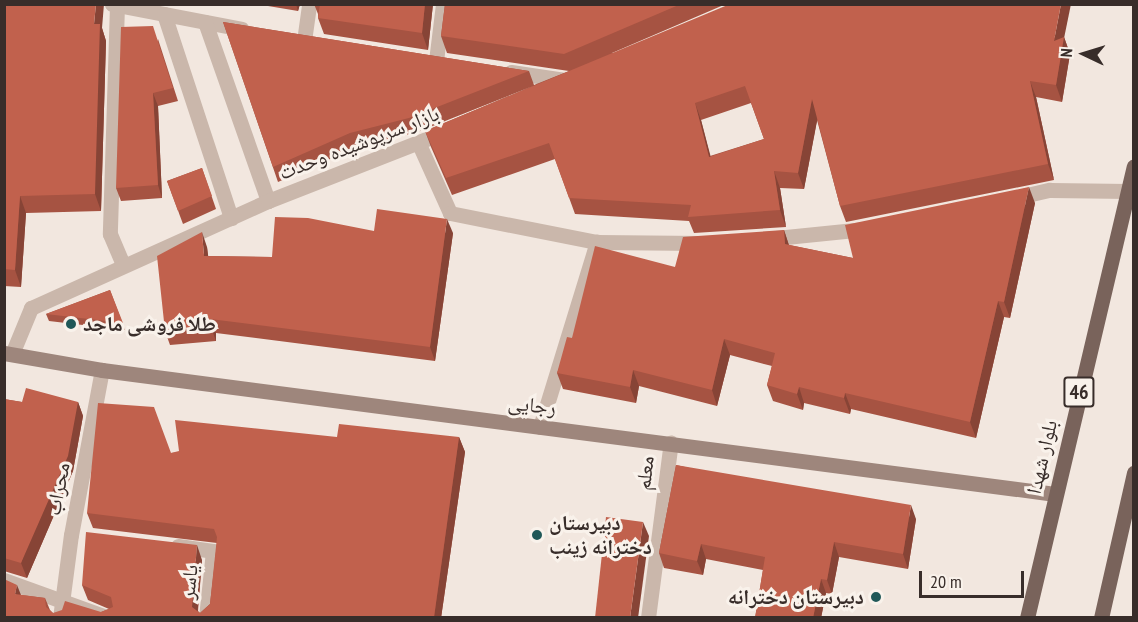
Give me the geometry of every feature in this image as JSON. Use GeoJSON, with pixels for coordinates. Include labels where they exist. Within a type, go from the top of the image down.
{"type":"FeatureCollection","features":[{"type":"Feature","properties":{"kind":"main road","name":"بلوار شهدا"},"geometry":{"type":"LineString","coordinates":[[1027,618],[1054,494],[1134,166]]}},
{"type":"Feature","properties":{"kind":"main road"},"geometry":{"type":"LineString","coordinates":[[1101,618],[1134,473]]}},
{"type":"Feature","properties":{"kind":"street"},"geometry":{"type":"LineString","coordinates":[[309,4],[298,40],[326,44]]}},
{"type":"Feature","properties":{"kind":"street"},"geometry":{"type":"LineString","coordinates":[[443,4],[431,60],[458,64]]}},
{"type":"Feature","properties":{"kind":"street"},"geometry":{"type":"LineString","coordinates":[[123,265],[110,234],[115,5],[260,32]]}},
{"type":"Feature","properties":{"kind":"street"},"geometry":{"type":"LineString","coordinates":[[164,14],[231,218]]}},
{"type":"Feature","properties":{"kind":"street"},"geometry":{"type":"LineString","coordinates":[[205,22],[268,201]]}},
{"type":"Feature","properties":{"kind":"street"},"geometry":{"type":"LineString","coordinates":[[490,69],[577,79],[539,94]]}},
{"type":"Feature","properties":{"kind":"street","name":"بازار سرپوشیده وحدت"},"geometry":{"type":"LineString","coordinates":[[8,353],[31,308],[268,201],[462,125]]}},
{"type":"Feature","properties":{"kind":"street"},"geometry":{"type":"LineString","coordinates":[[418,142],[450,213],[597,242],[714,242]]}},
{"type":"Feature","properties":{"kind":"street"},"geometry":{"type":"LineString","coordinates":[[994,202],[1050,190],[1128,191]]}},
{"type":"Feature","properties":{"kind":"street"},"geometry":{"type":"LineString","coordinates":[[748,240],[848,232],[881,225]]}},
{"type":"Feature","properties":{"kind":"street"},"geometry":{"type":"LineString","coordinates":[[540,427],[597,242]]}},
{"type":"Feature","properties":{"kind":"street","name":"رجایی"},"geometry":{"type":"LineString","coordinates":[[8,353],[102,370],[671,442],[1054,494]]}},
{"type":"Feature","properties":{"kind":"street","name":"محراب"},"geometry":{"type":"LineString","coordinates":[[61,610],[71,535],[102,370]]}},
{"type":"Feature","properties":{"kind":"street","name":"معلم"},"geometry":{"type":"LineString","coordinates":[[648,618],[671,442]]}},
{"type":"Feature","properties":{"kind":"street"},"geometry":{"type":"LineString","coordinates":[[71,535],[93,537]]}},
{"type":"Feature","properties":{"kind":"street","name":"یاسر"},"geometry":{"type":"LineString","coordinates":[[159,543],[213,551],[206,618]]}},
{"type":"Feature","properties":{"kind":"street"},"geometry":{"type":"LineString","coordinates":[[4,580],[61,610],[109,618]]}},
{"type":"Feature","properties":{"kind":"building"},"geometry":{"type":"Polygon","coordinates":[[[4,4],[96,4],[94,24],[100,24],[95,194],[20,196],[15,270],[4,269],[4,4]]]}},
{"type":"Feature","properties":{"kind":"building"},"geometry":{"type":"Polygon","coordinates":[[[320,4],[425,4],[422,33],[318,18],[320,4]]]}},
{"type":"Feature","properties":{"kind":"building"},"geometry":{"type":"Polygon","coordinates":[[[445,4],[681,4],[564,54],[441,36],[445,4]]]}},
{"type":"Feature","properties":{"kind":"building"},"geometry":{"type":"Polygon","coordinates":[[[730,4],[1061,4],[1054,41],[1064,37],[1056,85],[1030,81],[1048,164],[840,206],[812,99],[798,173],[774,171],[780,210],[688,217],[691,205],[569,198],[549,143],[446,178],[425,131],[730,4]],[[745,86],[695,103],[709,157],[764,139],[745,86]]]}},
{"type":"Feature","properties":{"kind":"building"},"geometry":{"type":"Polygon","coordinates":[[[223,22],[529,71],[409,118],[350,133],[273,167],[223,22]]]}},
{"type":"Feature","properties":{"kind":"building"},"geometry":{"type":"Polygon","coordinates":[[[153,26],[173,88],[153,93],[158,185],[116,188],[121,27],[153,26]]]}},
{"type":"Feature","properties":{"kind":"building"},"geometry":{"type":"Polygon","coordinates":[[[202,168],[212,196],[178,211],[167,181],[202,168]]]}},
{"type":"Feature","properties":{"kind":"building"},"geometry":{"type":"Polygon","coordinates":[[[1029,187],[1004,302],[998,301],[970,422],[845,393],[844,398],[799,387],[797,394],[767,385],[775,353],[724,339],[712,390],[633,370],[630,387],[557,373],[567,337],[572,338],[595,246],[675,267],[683,237],[784,230],[785,244],[853,258],[845,225],[1029,187]]]}},
{"type":"Feature","properties":{"kind":"building"},"geometry":{"type":"Polygon","coordinates":[[[377,209],[447,219],[430,347],[210,319],[211,327],[165,331],[157,256],[202,232],[204,256],[272,257],[275,217],[308,218],[374,231],[377,209]]]}},
{"type":"Feature","properties":{"kind":"building"},"geometry":{"type":"Polygon","coordinates":[[[110,290],[123,323],[46,314],[110,290]]]}},
{"type":"Feature","properties":{"kind":"building"},"geometry":{"type":"Polygon","coordinates":[[[26,388],[78,402],[68,456],[21,563],[4,558],[4,399],[22,402],[26,388]]]}},
{"type":"Feature","properties":{"kind":"building"},"geometry":{"type":"Polygon","coordinates":[[[98,403],[154,407],[171,453],[179,451],[175,420],[337,437],[339,424],[459,437],[434,617],[437,618],[4,618],[4,579],[17,585],[15,594],[45,598],[46,607],[53,613],[62,610],[65,601],[101,612],[113,607],[111,597],[82,585],[86,532],[197,545],[192,607],[200,613],[210,604],[217,537],[214,529],[87,513],[98,403]]]}},
{"type":"Feature","properties":{"kind":"building"},"geometry":{"type":"Polygon","coordinates":[[[676,465],[911,505],[903,554],[834,542],[827,580],[821,579],[813,618],[755,618],[765,557],[701,544],[697,561],[659,553],[676,465]]]}},
{"type":"Feature","properties":{"kind":"building"},"geometry":{"type":"Polygon","coordinates":[[[606,517],[643,522],[630,618],[595,618],[606,517]]]}},
{"type":"Feature","properties":{"kind":"place","name":"طلا فروشی ماجد"},"geometry":{"type":"Point","coordinates":[71,324]}},
{"type":"Feature","properties":{"kind":"place","name":"دبیرستان دخترانه زینب"},"geometry":{"type":"Point","coordinates":[537,535]}},
{"type":"Feature","properties":{"kind":"place","name":"دبیرستان دخترانه"},"geometry":{"type":"Point","coordinates":[876,597]}}]}
